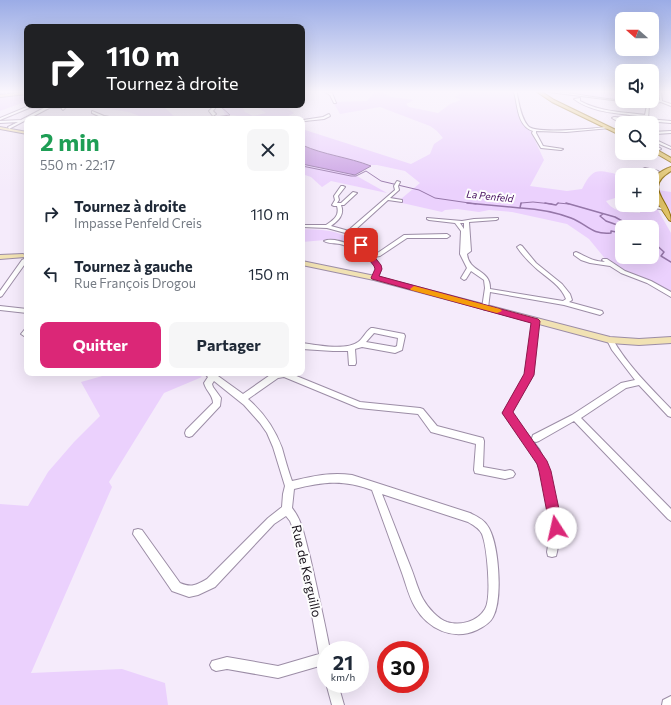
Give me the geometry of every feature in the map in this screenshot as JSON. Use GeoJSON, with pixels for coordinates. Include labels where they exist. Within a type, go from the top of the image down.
{"type":"FeatureCollection","features":[{"type":"Feature","properties":{"kind":"main road"},"geometry":{"type":"LineString","coordinates":[[602,125],[615,132]]}},
{"type":"Feature","properties":{"kind":"main road"},"geometry":{"type":"LineString","coordinates":[[659,148],[671,154]]}},
{"type":"Feature","properties":{"kind":"main road"},"geometry":{"type":"LineString","coordinates":[[659,152],[671,161],[659,170]]}},
{"type":"Feature","properties":{"kind":"main road"},"geometry":{"type":"LineString","coordinates":[[671,169],[659,176],[654,184],[656,194],[671,225]]}},
{"type":"Feature","properties":{"kind":"main road"},"geometry":{"type":"LineString","coordinates":[[659,203],[671,219]]}},
{"type":"Feature","properties":{"kind":"street"},"geometry":{"type":"LineString","coordinates":[[9,128],[16,125]]}},
{"type":"Feature","properties":{"kind":"street"},"geometry":{"type":"LineString","coordinates":[[525,125],[527,128],[535,131],[608,128]]}},
{"type":"Feature","properties":{"kind":"street"},"geometry":{"type":"LineString","coordinates":[[0,128],[9,128],[24,132]]}},
{"type":"Feature","properties":{"kind":"street"},"geometry":{"type":"LineString","coordinates":[[535,131],[534,133],[542,147],[561,149]]}},
{"type":"Feature","properties":{"kind":"street"},"geometry":{"type":"LineString","coordinates":[[659,133],[671,132]]}},
{"type":"Feature","properties":{"kind":"street"},"geometry":{"type":"LineString","coordinates":[[659,143],[671,148]]}},
{"type":"Feature","properties":{"kind":"street"},"geometry":{"type":"LineString","coordinates":[[351,233],[397,190],[396,186],[398,182]]}},
{"type":"Feature","properties":{"kind":"street"},"geometry":{"type":"LineString","coordinates":[[327,226],[338,218],[340,213],[336,196],[343,187]]}},
{"type":"Feature","properties":{"kind":"street"},"geometry":{"type":"LineString","coordinates":[[327,207],[337,205],[355,193]]}},
{"type":"Feature","properties":{"kind":"street"},"geometry":{"type":"LineString","coordinates":[[387,199],[400,201]]}},
{"type":"Feature","properties":{"kind":"street"},"geometry":{"type":"LineString","coordinates":[[659,208],[663,209]]}},
{"type":"Feature","properties":{"kind":"street"},"geometry":{"type":"LineString","coordinates":[[429,219],[466,222],[496,219]]}},
{"type":"Feature","properties":{"kind":"street"},"geometry":{"type":"LineString","coordinates":[[456,221],[462,231],[463,254],[470,268],[483,274],[487,279],[488,290],[486,308]]}},
{"type":"Feature","properties":{"kind":"street"},"geometry":{"type":"LineString","coordinates":[[463,254],[468,251],[466,222]]}},
{"type":"Feature","properties":{"kind":"street"},"geometry":{"type":"LineString","coordinates":[[305,226],[327,226],[351,233],[371,256],[379,269],[375,278]]}},
{"type":"Feature","properties":{"kind":"street"},"geometry":{"type":"LineString","coordinates":[[327,241],[342,243],[371,256],[378,254],[406,236],[447,236]]}},
{"type":"Feature","properties":{"kind":"street"},"geometry":{"type":"LineString","coordinates":[[520,247],[538,267],[567,292],[569,300],[564,303]]}},
{"type":"Feature","properties":{"kind":"street"},"geometry":{"type":"LineString","coordinates":[[576,254],[582,259],[608,262],[627,274],[655,285],[671,295]]}},
{"type":"Feature","properties":{"kind":"street"},"geometry":{"type":"LineString","coordinates":[[0,256],[24,257]]}},
{"type":"Feature","properties":{"kind":"street"},"geometry":{"type":"LineString","coordinates":[[0,295],[24,259]]}},
{"type":"Feature","properties":{"kind":"street"},"geometry":{"type":"LineString","coordinates":[[305,264],[375,278],[610,340],[639,342],[671,340]]}},
{"type":"Feature","properties":{"kind":"street"},"geometry":{"type":"LineString","coordinates":[[464,278],[470,268]]}},
{"type":"Feature","properties":{"kind":"street"},"geometry":{"type":"LineString","coordinates":[[488,290],[564,303],[600,313]]}},
{"type":"Feature","properties":{"kind":"street"},"geometry":{"type":"LineString","coordinates":[[0,308],[24,311]]}},
{"type":"Feature","properties":{"kind":"street"},"geometry":{"type":"LineString","coordinates":[[536,321],[529,375],[507,413],[536,452],[545,471],[556,528],[552,552]]}},
{"type":"Feature","properties":{"kind":"street"},"geometry":{"type":"LineString","coordinates":[[305,346],[351,349],[361,344],[369,332],[373,330],[402,336],[400,348],[395,350],[361,344]]}},
{"type":"Feature","properties":{"kind":"street"},"geometry":{"type":"LineString","coordinates":[[610,340],[614,348],[641,382],[671,414]]}},
{"type":"Feature","properties":{"kind":"street"},"geometry":{"type":"LineString","coordinates":[[351,349],[352,363]]}},
{"type":"Feature","properties":{"kind":"street"},"geometry":{"type":"LineString","coordinates":[[189,434],[217,404],[217,398],[209,388],[208,383],[211,376]]}},
{"type":"Feature","properties":{"kind":"street","name":"Rue de Kerguillo"},"geometry":{"type":"LineString","coordinates":[[215,376],[243,398],[266,424],[275,442],[286,478],[290,486],[287,510],[294,518],[297,526],[322,641]]}},
{"type":"Feature","properties":{"kind":"street"},"geometry":{"type":"LineString","coordinates":[[243,398],[275,376]]}},
{"type":"Feature","properties":{"kind":"street"},"geometry":{"type":"LineString","coordinates":[[289,376],[359,405],[420,411],[434,429],[480,441],[478,470],[505,475],[510,474]]}},
{"type":"Feature","properties":{"kind":"street"},"geometry":{"type":"LineString","coordinates":[[536,438],[574,417],[624,385],[641,382]]}},
{"type":"Feature","properties":{"kind":"street"},"geometry":{"type":"LineString","coordinates":[[574,417],[671,516]]}},
{"type":"Feature","properties":{"kind":"street"},"geometry":{"type":"LineString","coordinates":[[290,486],[318,478],[349,479],[376,487],[470,518],[479,523],[486,530],[489,541],[494,598],[490,612],[480,623],[468,629],[452,628],[438,624],[419,603],[376,487]]}},
{"type":"Feature","properties":{"kind":"street"},"geometry":{"type":"LineString","coordinates":[[138,534],[176,587],[189,592],[198,590],[211,583],[271,521],[287,510]]}},
{"type":"Feature","properties":{"kind":"street"},"geometry":{"type":"LineString","coordinates":[[216,665],[226,663],[278,672],[317,661]]}},
{"type":"Feature","properties":{"kind":"street"},"geometry":{"type":"LineString","coordinates":[[335,693],[338,705]]}},
{"type":"Feature","properties":{"kind":"street"},"geometry":{"type":"LineString","coordinates":[[668,705],[671,702]]}},
{"type":"Feature","properties":{"kind":"shaded area"},"geometry":{"type":"Polygon","coordinates":[[[427,125],[528,125],[544,160],[530,186],[567,191],[582,189],[586,181],[594,173],[602,171],[615,174],[615,198],[606,201],[615,209],[615,212],[659,212],[671,233],[671,290],[667,291],[629,274],[607,261],[589,239],[567,224],[512,212],[489,210],[479,212],[457,209],[445,210],[442,212],[389,200],[394,197],[401,199],[420,183],[405,171],[370,165],[322,153],[305,146],[305,130],[411,164],[430,154],[434,144],[443,138],[437,131],[427,125]]]}},
{"type":"Feature","properties":{"kind":"shaded area"},"geometry":{"type":"Polygon","coordinates":[[[305,146],[371,166],[355,175],[305,165],[305,146]]]}},
{"type":"Feature","properties":{"kind":"shaded area"},"geometry":{"type":"Polygon","coordinates":[[[305,165],[355,175],[387,193],[331,181],[322,187],[311,177],[305,175],[305,165]]]}},
{"type":"Feature","properties":{"kind":"shaded area"},"geometry":{"type":"Polygon","coordinates":[[[659,190],[671,192],[671,212],[659,192],[659,190]]]}},
{"type":"Feature","properties":{"kind":"shaded area"},"geometry":{"type":"Polygon","coordinates":[[[305,229],[326,230],[340,234],[347,237],[360,248],[337,239],[305,242],[305,229]]]}},
{"type":"Feature","properties":{"kind":"shaded area"},"geometry":{"type":"Polygon","coordinates":[[[102,376],[202,377],[164,393],[109,482],[112,487],[31,673],[122,669],[165,683],[168,705],[0,705],[0,504],[28,506],[48,472],[74,442],[100,416],[81,382],[102,376]]]}},
{"type":"Feature","properties":{"kind":"waterway","name":"La Penfeld"},"geometry":{"type":"LineString","coordinates":[[305,167],[351,176],[356,176],[366,171],[381,181],[419,190],[435,198],[473,204]]}},
{"type":"Feature","properties":{"kind":"waterway","name":"La Penfeld"},"geometry":{"type":"LineString","coordinates":[[521,203],[533,202],[548,204]]}},
{"type":"Feature","properties":{"kind":"waterway","name":"La Penfeld"},"geometry":{"type":"LineString","coordinates":[[467,203],[473,204]]}},
{"type":"Feature","properties":{"kind":"waterway","name":"La Penfeld"},"geometry":{"type":"LineString","coordinates":[[473,204],[520,208],[521,203]]}},
{"type":"Feature","properties":{"kind":"waterway","name":"La Penfeld"},"geometry":{"type":"LineString","coordinates":[[548,204],[556,205],[558,203],[569,204]]}},
{"type":"Feature","properties":{"kind":"waterway","name":"La Penfeld"},"geometry":{"type":"LineString","coordinates":[[566,203],[615,217],[620,220]]}},
{"type":"Feature","properties":{"kind":"waterway"},"geometry":{"type":"LineString","coordinates":[[521,208],[546,211],[565,216],[576,220],[594,231],[604,233],[615,232]]}},
{"type":"Feature","properties":{"kind":"waterway"},"geometry":{"type":"LineString","coordinates":[[603,214],[600,216],[606,221],[615,224]]}},
{"type":"Feature","properties":{"kind":"waterway","name":"La Penfeld"},"geometry":{"type":"LineString","coordinates":[[659,247],[664,252],[661,256],[671,262]]}},
{"type":"Feature","properties":{"kind":"slow traffic"},"geometry":{"type":"LineString","coordinates":[[414,289],[497,311]]}},
{"type":"Feature","properties":{"kind":"route"},"geometry":{"type":"LineString","coordinates":[[361,245],[378,265],[379,269],[375,278],[536,321],[529,375],[507,413],[541,461],[545,471],[556,528]]}}]}
